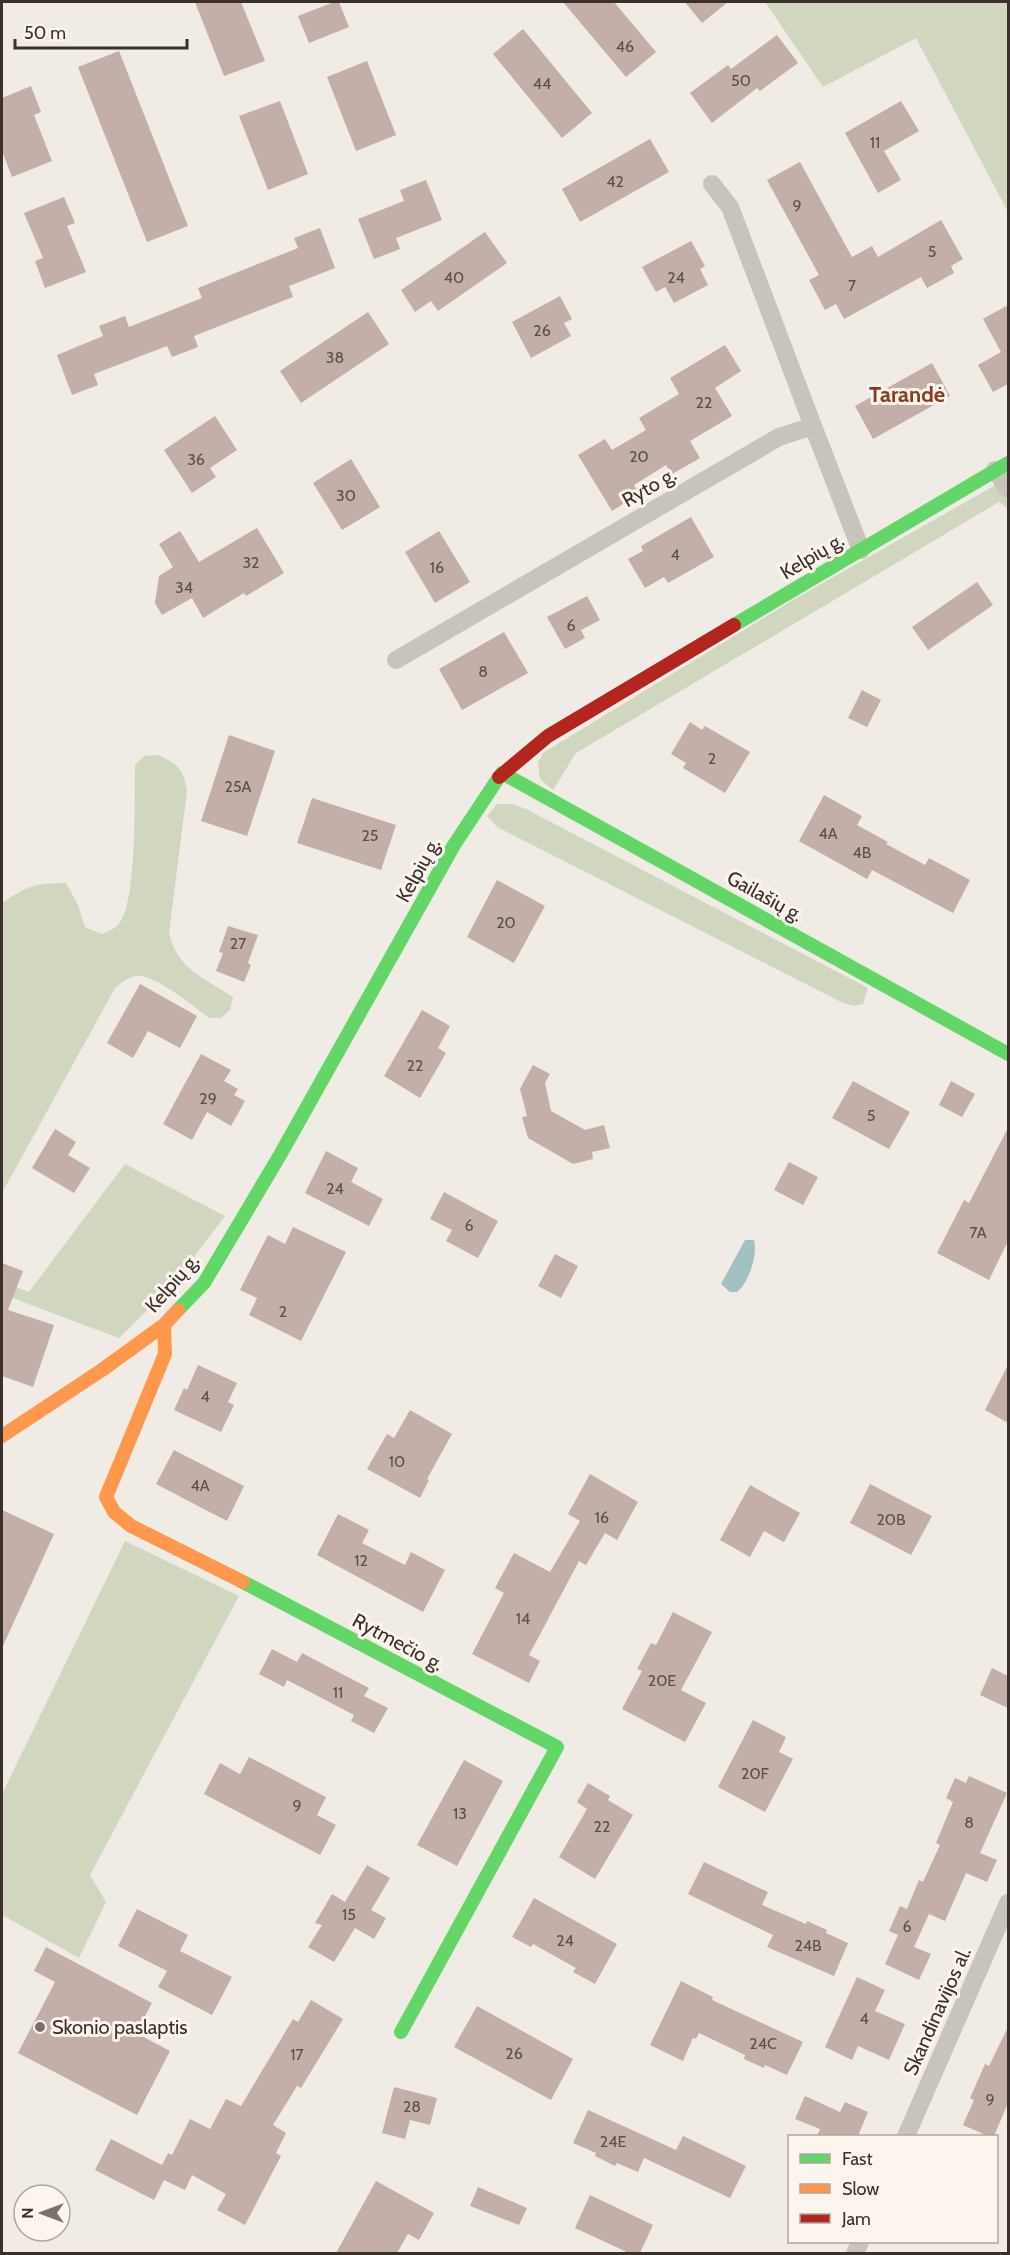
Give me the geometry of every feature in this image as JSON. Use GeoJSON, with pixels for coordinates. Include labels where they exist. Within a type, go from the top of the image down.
{"type":"FeatureCollection","features":[{"type":"Feature","properties":{"kind":"street"},"geometry":{"type":"LineString","coordinates":[[712,184],[730,207],[861,550]]}},
{"type":"Feature","properties":{"kind":"street","name":"Ryto g."},"geometry":{"type":"LineString","coordinates":[[396,660],[779,437],[813,426]]}},
{"type":"Feature","properties":{"kind":"street"},"geometry":{"type":"LineString","coordinates":[[1002,466],[1008,489]]}},
{"type":"Feature","properties":{"kind":"street","name":"Kelpių g."},"geometry":{"type":"LineString","coordinates":[[2,1436],[102,1370],[164,1324],[204,1282],[280,1155],[454,844],[502,773],[548,736],[1002,466]]}},
{"type":"Feature","properties":{"kind":"street","name":"Gailašių g."},"geometry":{"type":"LineString","coordinates":[[502,773],[1008,1054]]}},
{"type":"Feature","properties":{"kind":"street","name":"Rytmečio g."},"geometry":{"type":"LineString","coordinates":[[164,1324],[165,1354],[106,1497],[114,1512],[131,1526],[557,1747],[401,2032]]}},
{"type":"Feature","properties":{"kind":"street","name":"Skandinavijos al."},"geometry":{"type":"LineString","coordinates":[[906,2135],[1008,1903]]}},
{"type":"Feature","properties":{"kind":"green space"},"geometry":{"type":"Polygon","coordinates":[[[765,2],[1008,2],[1008,212],[916,38],[823,87],[765,2]]]}},
{"type":"Feature","properties":{"kind":"green space"},"geometry":{"type":"Polygon","coordinates":[[[1008,478],[1008,508],[999,502],[576,753],[553,790],[540,779],[538,763],[543,753],[793,600],[1008,478]]]}},
{"type":"Feature","properties":{"kind":"green space"},"geometry":{"type":"Polygon","coordinates":[[[157,755],[178,768],[184,777],[187,791],[169,933],[173,946],[185,964],[202,978],[233,997],[230,1010],[221,1018],[210,1018],[174,992],[144,977],[136,976],[127,979],[115,988],[2,1193],[2,903],[32,887],[66,883],[78,905],[85,927],[102,934],[117,926],[129,896],[132,874],[135,765],[144,756],[157,755]]]}},
{"type":"Feature","properties":{"kind":"green space"},"geometry":{"type":"Polygon","coordinates":[[[497,804],[512,804],[526,809],[868,988],[863,1004],[854,1006],[843,1003],[497,827],[487,816],[497,804]]]}},
{"type":"Feature","properties":{"kind":"green space"},"geometry":{"type":"Polygon","coordinates":[[[125,1164],[225,1216],[172,1286],[119,1338],[2,1294],[2,1282],[29,1292],[125,1164]]]}},
{"type":"Feature","properties":{"kind":"green space"},"geometry":{"type":"Polygon","coordinates":[[[125,1541],[239,1596],[90,1875],[106,1902],[79,1958],[2,1915],[2,1794],[125,1541]]]}},
{"type":"Feature","properties":{"kind":"water"},"geometry":{"type":"Polygon","coordinates":[[[745,1240],[754,1240],[755,1253],[752,1268],[741,1288],[737,1292],[730,1292],[721,1284],[745,1240]]]}},
{"type":"Feature","properties":{"kind":"building"},"geometry":{"type":"Polygon","coordinates":[[[195,2],[241,2],[265,61],[224,76],[195,2]]]}},
{"type":"Feature","properties":{"kind":"building"},"geometry":{"type":"Polygon","coordinates":[[[339,2],[349,27],[309,43],[298,16],[339,2]]]}},
{"type":"Feature","properties":{"kind":"building"},"geometry":{"type":"Polygon","coordinates":[[[563,2],[614,2],[656,52],[626,77],[563,2]]]}},
{"type":"Feature","properties":{"kind":"building"},"geometry":{"type":"Polygon","coordinates":[[[685,2],[728,2],[702,23],[685,2]]]}},
{"type":"Feature","properties":{"kind":"building"},"geometry":{"type":"Polygon","coordinates":[[[523,29],[592,113],[562,138],[493,54],[523,29]]]}},
{"type":"Feature","properties":{"kind":"building"},"geometry":{"type":"Polygon","coordinates":[[[777,35],[798,63],[760,91],[757,88],[712,123],[690,93],[728,65],[731,69],[777,35]]]}},
{"type":"Feature","properties":{"kind":"building"},"geometry":{"type":"Polygon","coordinates":[[[119,51],[188,226],[147,242],[78,67],[119,51]]]}},
{"type":"Feature","properties":{"kind":"building"},"geometry":{"type":"Polygon","coordinates":[[[367,61],[396,135],[356,151],[327,77],[367,61]]]}},
{"type":"Feature","properties":{"kind":"building"},"geometry":{"type":"Polygon","coordinates":[[[31,86],[41,112],[34,115],[52,161],[12,177],[2,151],[2,98],[31,86]]]}},
{"type":"Feature","properties":{"kind":"building"},"geometry":{"type":"Polygon","coordinates":[[[280,101],[308,174],[268,190],[239,116],[280,101]]]}},
{"type":"Feature","properties":{"kind":"building"},"geometry":{"type":"Polygon","coordinates":[[[901,101],[919,131],[884,151],[901,180],[878,193],[845,133],[901,101]]]}},
{"type":"Feature","properties":{"kind":"building"},"geometry":{"type":"Polygon","coordinates":[[[650,139],[669,172],[580,222],[562,189],[650,139]]]}},
{"type":"Feature","properties":{"kind":"building"},"geometry":{"type":"Polygon","coordinates":[[[800,162],[852,257],[872,246],[878,257],[941,220],[963,259],[951,266],[954,273],[927,288],[921,277],[844,319],[836,304],[825,310],[809,280],[819,275],[767,180],[800,162]]]}},
{"type":"Feature","properties":{"kind":"building"},"geometry":{"type":"Polygon","coordinates":[[[426,180],[442,220],[396,238],[400,249],[374,259],[358,219],[404,201],[400,190],[426,180]]]}},
{"type":"Feature","properties":{"kind":"building"},"geometry":{"type":"Polygon","coordinates":[[[64,197],[75,223],[67,226],[86,272],[45,288],[35,261],[43,258],[24,213],[64,197]]]}},
{"type":"Feature","properties":{"kind":"building"},"geometry":{"type":"Polygon","coordinates":[[[320,228],[335,268],[289,286],[293,297],[194,336],[198,347],[172,357],[167,346],[94,374],[98,385],[72,395],[57,355],[103,336],[99,326],[125,316],[129,327],[202,298],[198,288],[298,248],[294,238],[320,228]]]}},
{"type":"Feature","properties":{"kind":"building"},"geometry":{"type":"Polygon","coordinates":[[[485,232],[507,263],[438,311],[431,301],[415,312],[401,290],[485,232]]]}},
{"type":"Feature","properties":{"kind":"building"},"geometry":{"type":"Polygon","coordinates":[[[691,241],[705,266],[700,269],[708,285],[674,303],[665,287],[656,292],[642,267],[691,241]]]}},
{"type":"Feature","properties":{"kind":"building"},"geometry":{"type":"Polygon","coordinates":[[[560,296],[572,319],[564,323],[571,336],[531,358],[512,322],[560,296]]]}},
{"type":"Feature","properties":{"kind":"building"},"geometry":{"type":"Polygon","coordinates":[[[1008,305],[1008,384],[993,392],[978,365],[1001,352],[983,319],[1008,305]]]}},
{"type":"Feature","properties":{"kind":"building"},"geometry":{"type":"Polygon","coordinates":[[[368,312],[389,344],[301,403],[280,371],[368,312]]]}},
{"type":"Feature","properties":{"kind":"building"},"geometry":{"type":"Polygon","coordinates":[[[725,345],[741,371],[715,388],[732,416],[690,441],[700,458],[672,474],[666,465],[634,485],[639,494],[612,511],[578,455],[605,439],[612,450],[646,430],[639,418],[679,394],[670,378],[725,345]]]}},
{"type":"Feature","properties":{"kind":"building"},"geometry":{"type":"Polygon","coordinates":[[[932,363],[950,396],[873,439],[855,406],[932,363]]]}},
{"type":"Feature","properties":{"kind":"building"},"geometry":{"type":"Polygon","coordinates":[[[215,416],[237,450],[210,468],[216,477],[192,493],[164,450],[215,416]]]}},
{"type":"Feature","properties":{"kind":"building"},"geometry":{"type":"Polygon","coordinates":[[[351,459],[380,507],[342,530],[313,483],[351,459]]]}},
{"type":"Feature","properties":{"kind":"building"},"geometry":{"type":"Polygon","coordinates":[[[691,517],[714,557],[668,583],[664,577],[645,588],[628,559],[643,551],[641,546],[691,517]]]}},
{"type":"Feature","properties":{"kind":"building"},"geometry":{"type":"Polygon","coordinates":[[[257,528],[284,573],[246,596],[244,593],[203,618],[192,598],[162,615],[155,603],[159,576],[173,567],[159,544],[180,531],[199,562],[257,528]]]}},
{"type":"Feature","properties":{"kind":"building"},"geometry":{"type":"Polygon","coordinates":[[[439,531],[470,582],[435,603],[405,552],[439,531]]]}},
{"type":"Feature","properties":{"kind":"building"},"geometry":{"type":"Polygon","coordinates":[[[977,582],[993,605],[928,650],[912,627],[977,582]]]}},
{"type":"Feature","properties":{"kind":"building"},"geometry":{"type":"Polygon","coordinates":[[[587,596],[600,620],[581,630],[585,638],[565,649],[547,617],[587,596]]]}},
{"type":"Feature","properties":{"kind":"building"},"geometry":{"type":"Polygon","coordinates":[[[504,632],[528,673],[462,710],[439,669],[504,632]]]}},
{"type":"Feature","properties":{"kind":"building"},"geometry":{"type":"Polygon","coordinates":[[[862,690],[881,700],[867,727],[848,718],[862,690]]]}},
{"type":"Feature","properties":{"kind":"building"},"geometry":{"type":"Polygon","coordinates":[[[690,722],[702,730],[705,726],[750,752],[725,793],[683,768],[686,763],[671,754],[690,722]]]}},
{"type":"Feature","properties":{"kind":"building"},"geometry":{"type":"Polygon","coordinates":[[[229,735],[275,751],[247,836],[201,821],[229,735]]]}},
{"type":"Feature","properties":{"kind":"building"},"geometry":{"type":"Polygon","coordinates":[[[824,795],[862,816],[857,825],[888,842],[886,844],[925,865],[929,858],[970,880],[953,913],[872,870],[867,879],[799,841],[824,795]]]}},
{"type":"Feature","properties":{"kind":"building"},"geometry":{"type":"Polygon","coordinates":[[[312,798],[396,825],[381,870],[297,843],[312,798]]]}},
{"type":"Feature","properties":{"kind":"building"},"geometry":{"type":"Polygon","coordinates":[[[497,880],[545,906],[514,963],[467,937],[497,880]]]}},
{"type":"Feature","properties":{"kind":"building"},"geometry":{"type":"Polygon","coordinates":[[[228,926],[258,935],[248,963],[251,965],[244,982],[216,971],[223,953],[219,952],[228,926]]]}},
{"type":"Feature","properties":{"kind":"building"},"geometry":{"type":"Polygon","coordinates":[[[140,984],[197,1016],[180,1048],[148,1031],[133,1058],[107,1043],[140,984]]]}},
{"type":"Feature","properties":{"kind":"building"},"geometry":{"type":"Polygon","coordinates":[[[422,1010],[450,1026],[438,1048],[446,1053],[420,1098],[384,1076],[422,1010]]]}},
{"type":"Feature","properties":{"kind":"building"},"geometry":{"type":"Polygon","coordinates":[[[201,1054],[231,1070],[224,1081],[238,1089],[234,1095],[245,1101],[231,1126],[207,1112],[192,1140],[163,1124],[201,1054]]]}},
{"type":"Feature","properties":{"kind":"building"},"geometry":{"type":"Polygon","coordinates":[[[533,1065],[550,1074],[545,1083],[551,1111],[585,1130],[604,1125],[610,1148],[592,1152],[593,1159],[573,1164],[528,1138],[522,1117],[527,1116],[520,1089],[533,1065]]]}},
{"type":"Feature","properties":{"kind":"building"},"geometry":{"type":"Polygon","coordinates":[[[853,1081],[910,1112],[889,1149],[832,1118],[853,1081]]]}},
{"type":"Feature","properties":{"kind":"building"},"geometry":{"type":"Polygon","coordinates":[[[951,1081],[975,1094],[962,1117],[939,1105],[951,1081]]]}},
{"type":"Feature","properties":{"kind":"building"},"geometry":{"type":"Polygon","coordinates":[[[1008,1128],[1008,1241],[989,1280],[937,1253],[964,1200],[969,1203],[1008,1128]]]}},
{"type":"Feature","properties":{"kind":"building"},"geometry":{"type":"Polygon","coordinates":[[[55,1129],[76,1142],[68,1155],[90,1168],[74,1193],[32,1168],[55,1129]]]}},
{"type":"Feature","properties":{"kind":"building"},"geometry":{"type":"Polygon","coordinates":[[[326,1151],[358,1168],[351,1182],[383,1199],[369,1226],[305,1193],[326,1151]]]}},
{"type":"Feature","properties":{"kind":"building"},"geometry":{"type":"Polygon","coordinates":[[[789,1162],[818,1177],[803,1205],[774,1190],[789,1162]]]}},
{"type":"Feature","properties":{"kind":"building"},"geometry":{"type":"Polygon","coordinates":[[[444,1192],[498,1221],[478,1258],[446,1241],[452,1230],[430,1219],[444,1192]]]}},
{"type":"Feature","properties":{"kind":"building"},"geometry":{"type":"Polygon","coordinates":[[[293,1227],[346,1252],[301,1341],[249,1315],[257,1298],[240,1290],[268,1235],[285,1244],[293,1227]]]}},
{"type":"Feature","properties":{"kind":"building"},"geometry":{"type":"Polygon","coordinates":[[[555,1254],[578,1266],[561,1298],[538,1286],[555,1254]]]}},
{"type":"Feature","properties":{"kind":"building"},"geometry":{"type":"Polygon","coordinates":[[[2,1263],[23,1271],[8,1310],[54,1325],[33,1387],[2,1376],[2,1263]]]}},
{"type":"Feature","properties":{"kind":"building"},"geometry":{"type":"Polygon","coordinates":[[[198,1365],[237,1383],[228,1402],[234,1405],[221,1432],[174,1410],[184,1388],[187,1390],[198,1365]]]}},
{"type":"Feature","properties":{"kind":"building"},"geometry":{"type":"Polygon","coordinates":[[[1008,1365],[1008,1423],[985,1410],[1008,1365]]]}},
{"type":"Feature","properties":{"kind":"building"},"geometry":{"type":"Polygon","coordinates":[[[410,1410],[452,1434],[427,1479],[429,1480],[420,1498],[367,1469],[387,1434],[394,1438],[410,1410]]]}},
{"type":"Feature","properties":{"kind":"building"},"geometry":{"type":"Polygon","coordinates":[[[174,1450],[244,1486],[227,1521],[156,1484],[174,1450]]]}},
{"type":"Feature","properties":{"kind":"building"},"geometry":{"type":"Polygon","coordinates":[[[590,1474],[638,1502],[617,1540],[605,1533],[586,1565],[579,1561],[529,1655],[540,1661],[529,1683],[472,1654],[504,1593],[495,1588],[514,1553],[550,1572],[580,1521],[568,1514],[590,1474]]]}},
{"type":"Feature","properties":{"kind":"building"},"geometry":{"type":"Polygon","coordinates":[[[870,1484],[932,1516],[911,1555],[850,1523],[870,1484]]]}},
{"type":"Feature","properties":{"kind":"building"},"geometry":{"type":"Polygon","coordinates":[[[750,1485],[800,1513],[784,1542],[764,1531],[750,1557],[720,1540],[750,1485]]]}},
{"type":"Feature","properties":{"kind":"building"},"geometry":{"type":"Polygon","coordinates":[[[2,1510],[54,1534],[2,1648],[2,1510]]]}},
{"type":"Feature","properties":{"kind":"building"},"geometry":{"type":"Polygon","coordinates":[[[338,1514],[369,1530],[362,1543],[405,1565],[411,1552],[445,1570],[423,1612],[317,1555],[338,1514]]]}},
{"type":"Feature","properties":{"kind":"building"},"geometry":{"type":"Polygon","coordinates":[[[673,1612],[712,1632],[681,1690],[706,1703],[685,1742],[622,1709],[642,1671],[637,1669],[651,1643],[656,1645],[673,1612]]]}},
{"type":"Feature","properties":{"kind":"building"},"geometry":{"type":"Polygon","coordinates":[[[272,1649],[297,1662],[302,1653],[369,1688],[364,1696],[388,1708],[374,1733],[351,1721],[354,1715],[287,1680],[284,1687],[259,1674],[272,1649]]]}},
{"type":"Feature","properties":{"kind":"building"},"geometry":{"type":"Polygon","coordinates":[[[992,1668],[1008,1676],[1008,1708],[980,1695],[992,1668]]]}},
{"type":"Feature","properties":{"kind":"building"},"geometry":{"type":"Polygon","coordinates":[[[753,1720],[786,1737],[779,1752],[793,1759],[765,1812],[718,1787],[753,1720]]]}},
{"type":"Feature","properties":{"kind":"building"},"geometry":{"type":"Polygon","coordinates":[[[249,1757],[326,1797],[317,1815],[336,1825],[320,1855],[204,1794],[220,1763],[240,1774],[249,1757]]]}},
{"type":"Feature","properties":{"kind":"building"},"geometry":{"type":"Polygon","coordinates":[[[464,1760],[503,1781],[457,1866],[417,1845],[464,1760]]]}},
{"type":"Feature","properties":{"kind":"building"},"geometry":{"type":"Polygon","coordinates":[[[969,1776],[1007,1793],[980,1853],[997,1860],[987,1882],[966,1873],[945,1921],[929,1914],[914,1947],[931,1954],[919,1980],[885,1964],[898,1935],[889,1931],[900,1906],[907,1909],[919,1880],[923,1882],[940,1845],[936,1843],[953,1802],[946,1798],[955,1778],[966,1783],[969,1776]]]}},
{"type":"Feature","properties":{"kind":"building"},"geometry":{"type":"Polygon","coordinates":[[[588,1783],[610,1796],[608,1800],[633,1815],[595,1879],[559,1857],[587,1809],[577,1802],[588,1783]]]}},
{"type":"Feature","properties":{"kind":"building"},"geometry":{"type":"Polygon","coordinates":[[[704,1862],[768,1892],[762,1905],[806,1924],[807,1921],[848,1943],[834,1976],[767,1947],[773,1935],[688,1894],[704,1862]]]}},
{"type":"Feature","properties":{"kind":"building"},"geometry":{"type":"Polygon","coordinates":[[[367,1865],[390,1878],[371,1910],[386,1918],[374,1939],[355,1928],[334,1962],[308,1947],[322,1925],[315,1923],[332,1894],[345,1902],[367,1865]]]}},
{"type":"Feature","properties":{"kind":"building"},"geometry":{"type":"Polygon","coordinates":[[[534,1898],[617,1944],[595,1984],[573,1972],[576,1968],[533,1944],[531,1947],[512,1937],[534,1898]]]}},
{"type":"Feature","properties":{"kind":"building"},"geometry":{"type":"Polygon","coordinates":[[[137,1909],[188,1935],[180,1951],[232,1977],[212,2015],[158,1987],[167,1971],[118,1946],[137,1909]]]}},
{"type":"Feature","properties":{"kind":"building"},"geometry":{"type":"Polygon","coordinates":[[[46,1947],[152,2003],[136,2033],[170,2051],[137,2115],[18,2053],[55,1982],[34,1971],[46,1947]]]}},
{"type":"Feature","properties":{"kind":"building"},"geometry":{"type":"Polygon","coordinates":[[[857,1977],[885,1990],[875,2011],[905,2024],[889,2060],[858,2046],[852,2060],[825,2047],[857,1977]]]}},
{"type":"Feature","properties":{"kind":"building"},"geometry":{"type":"Polygon","coordinates":[[[681,1981],[713,1997],[712,2000],[803,2042],[787,2075],[744,2059],[745,2055],[699,2033],[696,2039],[693,2038],[683,2061],[650,2045],[681,1981]]]}},
{"type":"Feature","properties":{"kind":"building"},"geometry":{"type":"Polygon","coordinates":[[[311,2000],[343,2019],[301,2088],[297,2086],[273,2125],[286,2133],[276,2153],[281,2156],[245,2225],[217,2210],[226,2194],[192,2175],[185,2190],[164,2180],[154,2200],[95,2170],[111,2139],[162,2165],[168,2153],[172,2155],[190,2119],[210,2129],[226,2099],[241,2106],[293,2019],[298,2022],[311,2000]]]}},
{"type":"Feature","properties":{"kind":"building"},"geometry":{"type":"Polygon","coordinates":[[[477,2006],[573,2059],[551,2100],[454,2047],[477,2006]]]}},
{"type":"Feature","properties":{"kind":"building"},"geometry":{"type":"Polygon","coordinates":[[[1008,2027],[1008,2103],[994,2135],[986,2135],[963,2125],[974,2100],[970,2098],[985,2064],[989,2066],[1008,2027]]]}},
{"type":"Feature","properties":{"kind":"building"},"geometry":{"type":"Polygon","coordinates":[[[394,2087],[437,2098],[430,2125],[410,2120],[405,2139],[382,2133],[394,2087]]]}},
{"type":"Feature","properties":{"kind":"building"},"geometry":{"type":"Polygon","coordinates":[[[805,2096],[840,2112],[845,2102],[868,2112],[858,2135],[817,2135],[820,2129],[795,2119],[805,2096]]]}},
{"type":"Feature","properties":{"kind":"building"},"geometry":{"type":"Polygon","coordinates":[[[588,2110],[676,2150],[683,2136],[746,2166],[730,2198],[644,2158],[638,2172],[617,2163],[615,2166],[595,2156],[596,2153],[573,2143],[588,2110]]]}},
{"type":"Feature","properties":{"kind":"building"},"geometry":{"type":"Polygon","coordinates":[[[376,2181],[434,2213],[419,2240],[408,2234],[397,2253],[336,2253],[376,2181]]]}},
{"type":"Feature","properties":{"kind":"building"},"geometry":{"type":"Polygon","coordinates":[[[478,2187],[527,2208],[519,2225],[470,2206],[478,2187]]]}},
{"type":"Feature","properties":{"kind":"building"},"geometry":{"type":"Polygon","coordinates":[[[590,2195],[653,2225],[640,2253],[629,2253],[575,2228],[590,2195]]]}},
{"type":"Feature","properties":{"kind":"traffic: fast"},"geometry":{"type":"LineString","coordinates":[[734,625],[1008,463]]}},
{"type":"Feature","properties":{"kind":"traffic: fast"},"geometry":{"type":"LineString","coordinates":[[502,773],[1008,1054]]}},
{"type":"Feature","properties":{"kind":"traffic: fast"},"geometry":{"type":"LineString","coordinates":[[178,1310],[204,1283],[280,1155],[454,845],[499,777]]}},
{"type":"Feature","properties":{"kind":"traffic: fast"},"geometry":{"type":"LineString","coordinates":[[243,1582],[557,1747],[401,2032]]}},
{"type":"Feature","properties":{"kind":"traffic: slow"},"geometry":{"type":"LineString","coordinates":[[2,1436],[102,1370],[164,1325],[178,1310]]}},
{"type":"Feature","properties":{"kind":"traffic: slow"},"geometry":{"type":"LineString","coordinates":[[164,1325],[165,1354],[106,1497],[114,1512],[131,1526],[243,1582]]}},
{"type":"Feature","properties":{"kind":"traffic: jam"},"geometry":{"type":"LineString","coordinates":[[499,777],[548,736],[734,625]]}},
{"type":"Feature","properties":{"kind":"place","name":"Skonio paslaptis"},"geometry":{"type":"Point","coordinates":[40,2027]}},
{"type":"Feature","properties":{"kind":"district","name":"Tarandė"},"geometry":{"type":"Point","coordinates":[907,394]}}]}
